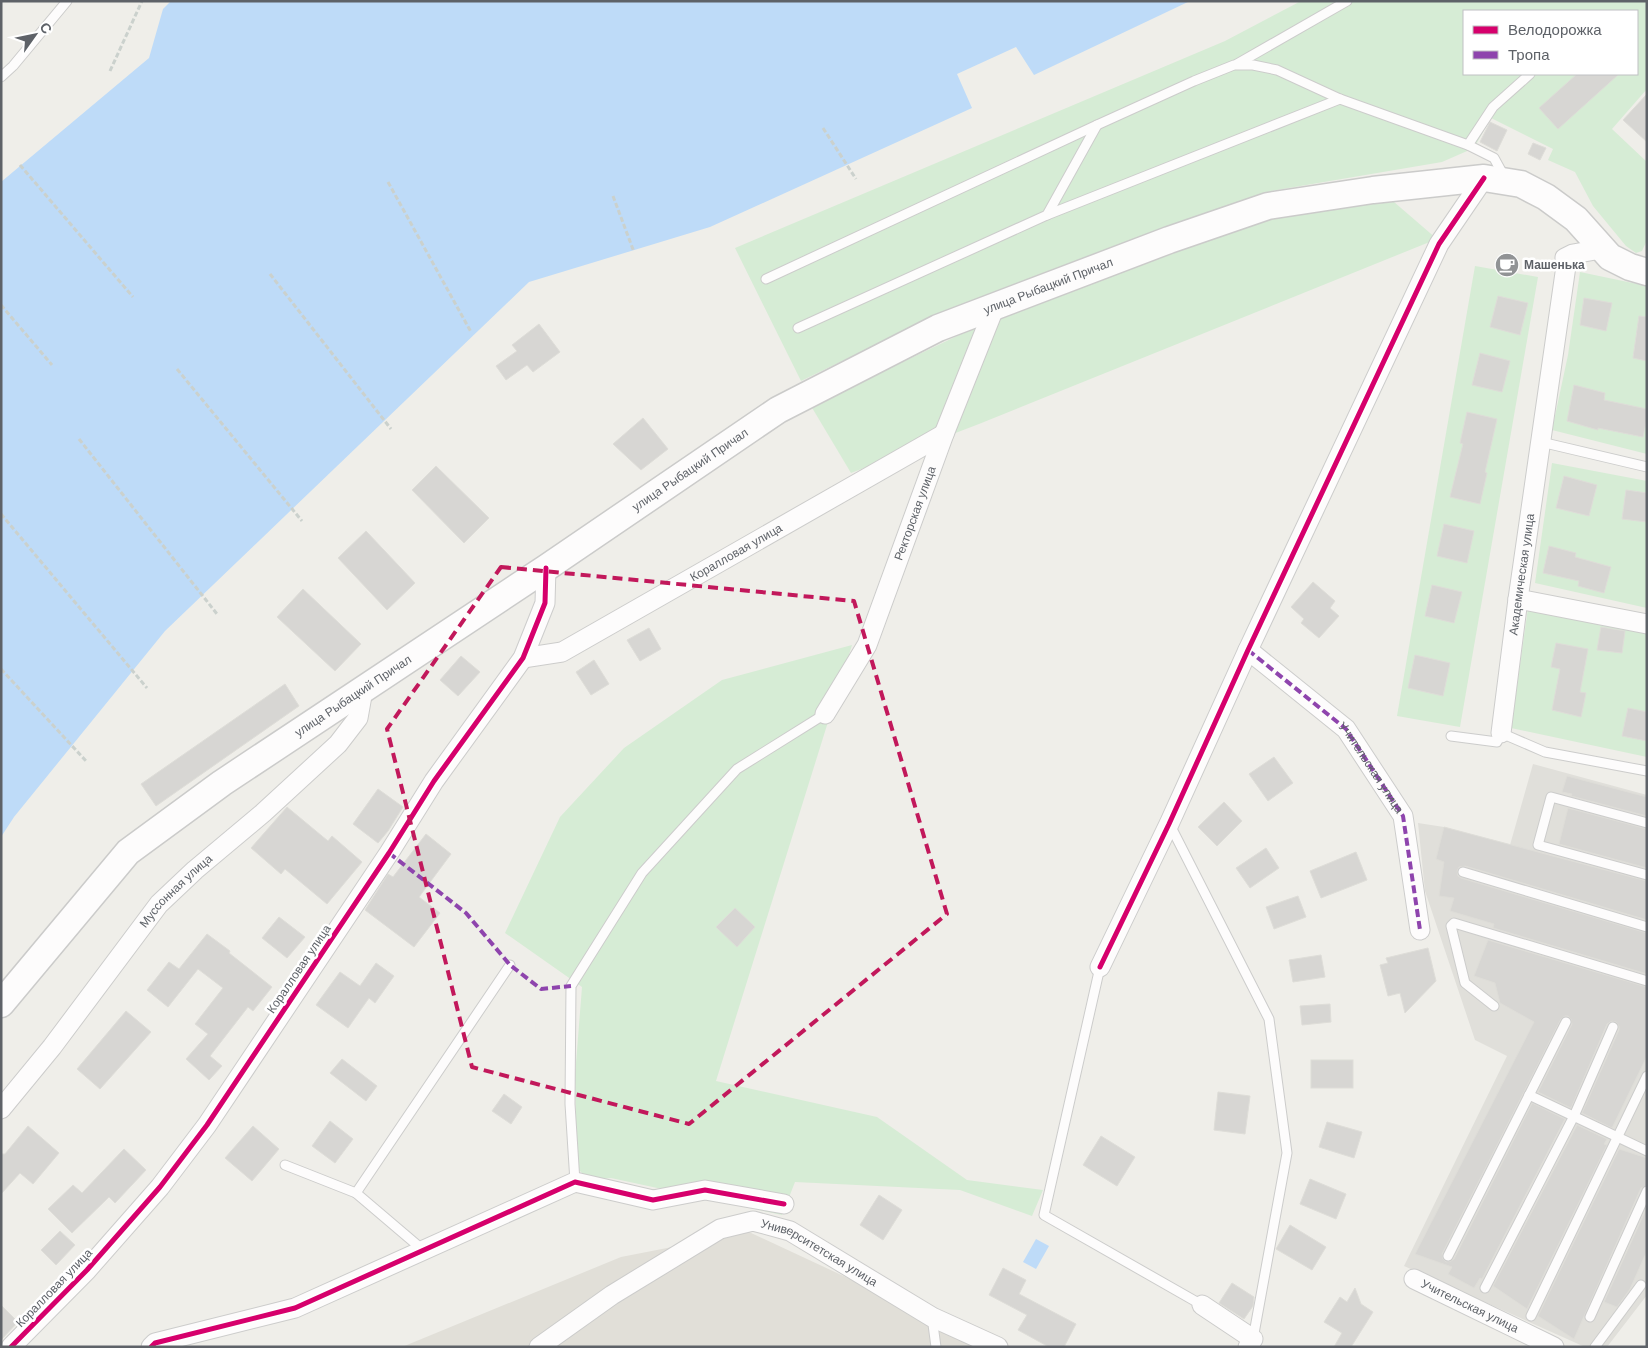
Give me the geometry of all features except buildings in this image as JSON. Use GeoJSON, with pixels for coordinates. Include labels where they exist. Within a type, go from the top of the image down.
{"type":"FeatureCollection","features":[{"type":"Feature","properties":{"kind":"main road"},"geometry":{"type":"LineString","coordinates":[[1495,179],[1521,184],[1560,206],[1580,224],[1602,249],[1619,262],[1647,272]]}},
{"type":"Feature","properties":{"kind":"main road","name":"улица Рыбацкий Причал"},"geometry":{"type":"LineString","coordinates":[[1,1004],[128,852],[222,783],[546,568],[778,410],[938,328],[1169,240],[1268,206],[1373,190],[1495,179]]}},
{"type":"Feature","properties":{"kind":"street"},"geometry":{"type":"LineString","coordinates":[[1100,967],[1169,824],[1248,650],[1439,244],[1495,179]]}},
{"type":"Feature","properties":{"kind":"street","name":"Академическая улица"},"geometry":{"type":"LineString","coordinates":[[1501,733],[1518,599],[1566,266],[1565,258],[1602,249]]}},
{"type":"Feature","properties":{"kind":"street","name":"Ректорская улица"},"geometry":{"type":"LineString","coordinates":[[825,714],[867,645],[944,434],[994,306]]}},
{"type":"Feature","properties":{"kind":"street","name":"Коралловая улица"},"geometry":{"type":"LineString","coordinates":[[523,658],[562,652],[944,434]]}},
{"type":"Feature","properties":{"kind":"street","name":"Коралловая улица"},"geometry":{"type":"LineString","coordinates":[[11,1347],[93,1264],[160,1187],[207,1125],[389,853],[434,781],[523,658],[545,603],[546,568]]}},
{"type":"Feature","properties":{"kind":"street"},"geometry":{"type":"LineString","coordinates":[[1518,599],[1647,624]]}},
{"type":"Feature","properties":{"kind":"street","name":"Учительская улица"},"geometry":{"type":"LineString","coordinates":[[1248,650],[1346,730],[1403,816],[1420,930]]}},
{"type":"Feature","properties":{"kind":"street","name":"Муссонная улица"},"geometry":{"type":"LineString","coordinates":[[1,1108],[52,1047],[159,904],[338,744],[358,718],[363,690]]}},
{"type":"Feature","properties":{"kind":"street"},"geometry":{"type":"LineString","coordinates":[[151,1347],[155,1344],[295,1308],[574,1182],[653,1200],[706,1190],[784,1204]]}},
{"type":"Feature","properties":{"kind":"street","name":"Университетская улица"},"geometry":{"type":"LineString","coordinates":[[539,1347],[612,1295],[720,1228],[753,1221],[790,1231],[932,1317],[998,1347]]}},
{"type":"Feature","properties":{"kind":"street","name":"Учительская улица"},"geometry":{"type":"LineString","coordinates":[[1414,1279],[1554,1347]]}},
{"type":"Feature","properties":{"kind":"street"},"geometry":{"type":"LineString","coordinates":[[1202,1305],[1251,1343]]}},
{"type":"Feature","properties":{"kind":"lane"},"geometry":{"type":"LineString","coordinates":[[1,77],[13,66],[67,1]]}},
{"type":"Feature","properties":{"kind":"lane"},"geometry":{"type":"LineString","coordinates":[[766,279],[1097,125],[1194,81],[1234,66],[1347,1]]}},
{"type":"Feature","properties":{"kind":"lane"},"geometry":{"type":"LineString","coordinates":[[1234,66],[1253,65],[1277,70],[1340,98],[1468,145],[1494,158],[1495,179]]}},
{"type":"Feature","properties":{"kind":"lane"},"geometry":{"type":"LineString","coordinates":[[1468,145],[1493,107],[1529,75]]}},
{"type":"Feature","properties":{"kind":"lane"},"geometry":{"type":"LineString","coordinates":[[798,328],[1047,216],[1340,98]]}},
{"type":"Feature","properties":{"kind":"lane"},"geometry":{"type":"LineString","coordinates":[[1047,216],[1097,125]]}},
{"type":"Feature","properties":{"kind":"lane"},"geometry":{"type":"LineString","coordinates":[[1541,442],[1647,467]]}},
{"type":"Feature","properties":{"kind":"lane"},"geometry":{"type":"LineString","coordinates":[[574,1182],[570,1104],[571,986],[642,873],[737,769],[825,714]]}},
{"type":"Feature","properties":{"kind":"lane"},"geometry":{"type":"LineString","coordinates":[[1451,736],[1497,742],[1501,733],[1545,752],[1647,772]]}},
{"type":"Feature","properties":{"kind":"lane"},"geometry":{"type":"LineString","coordinates":[[1647,823],[1551,797],[1538,845],[1647,874]]}},
{"type":"Feature","properties":{"kind":"lane"},"geometry":{"type":"LineString","coordinates":[[1169,824],[1269,1019],[1287,1154],[1251,1343]]}},
{"type":"Feature","properties":{"kind":"lane"},"geometry":{"type":"LineString","coordinates":[[1463,872],[1647,926]]}},
{"type":"Feature","properties":{"kind":"lane"},"geometry":{"type":"LineString","coordinates":[[1494,1006],[1465,983],[1451,926],[1454,923],[1647,981]]}},
{"type":"Feature","properties":{"kind":"lane"},"geometry":{"type":"LineString","coordinates":[[356,1193],[510,965]]}},
{"type":"Feature","properties":{"kind":"lane"},"geometry":{"type":"LineString","coordinates":[[1100,967],[1044,1215],[1202,1305]]}},
{"type":"Feature","properties":{"kind":"lane"},"geometry":{"type":"LineString","coordinates":[[1448,1256],[1566,1022]]}},
{"type":"Feature","properties":{"kind":"lane"},"geometry":{"type":"LineString","coordinates":[[1485,1288],[1574,1116],[1613,1027]]}},
{"type":"Feature","properties":{"kind":"lane"},"geometry":{"type":"LineString","coordinates":[[1531,1316],[1647,1076]]}},
{"type":"Feature","properties":{"kind":"lane"},"geometry":{"type":"LineString","coordinates":[[1529,1095],[1647,1151]]}},
{"type":"Feature","properties":{"kind":"lane"},"geometry":{"type":"LineString","coordinates":[[285,1164],[356,1193],[423,1250]]}},
{"type":"Feature","properties":{"kind":"lane"},"geometry":{"type":"LineString","coordinates":[[1590,1317],[1647,1191]]}},
{"type":"Feature","properties":{"kind":"lane"},"geometry":{"type":"LineString","coordinates":[[1595,1347],[1641,1285]]}},
{"type":"Feature","properties":{"kind":"lane"},"geometry":{"type":"LineString","coordinates":[[932,1317],[936,1347]]}},
{"type":"Feature","properties":{"kind":"path"},"geometry":{"type":"LineString","coordinates":[[110,70],[142,1]]}},
{"type":"Feature","properties":{"kind":"path"},"geometry":{"type":"LineString","coordinates":[[823,128],[856,179]]}},
{"type":"Feature","properties":{"kind":"path"},"geometry":{"type":"LineString","coordinates":[[20,165],[133,297]]}},
{"type":"Feature","properties":{"kind":"path"},"geometry":{"type":"LineString","coordinates":[[388,182],[471,332]]}},
{"type":"Feature","properties":{"kind":"path"},"geometry":{"type":"LineString","coordinates":[[613,196],[634,252]]}},
{"type":"Feature","properties":{"kind":"path"},"geometry":{"type":"LineString","coordinates":[[270,274],[391,429]]}},
{"type":"Feature","properties":{"kind":"path"},"geometry":{"type":"LineString","coordinates":[[1,304],[52,366]]}},
{"type":"Feature","properties":{"kind":"path"},"geometry":{"type":"LineString","coordinates":[[177,369],[302,521]]}},
{"type":"Feature","properties":{"kind":"path"},"geometry":{"type":"LineString","coordinates":[[79,440],[217,614]]}},
{"type":"Feature","properties":{"kind":"path"},"geometry":{"type":"LineString","coordinates":[[1,514],[147,688]]}},
{"type":"Feature","properties":{"kind":"path"},"geometry":{"type":"LineString","coordinates":[[1,669],[86,761]]}},
{"type":"Feature","properties":{"kind":"highlighted area"},"geometry":{"type":"Polygon","coordinates":[[[501,567],[854,601],[947,914],[689,1124],[472,1067],[387,729],[501,567]]]}},
{"type":"Feature","properties":{"kind":"shaded area"},"geometry":{"type":"Polygon","coordinates":[[[1533,764],[1647,795],[1647,1295],[1607,1347],[1585,1347],[1404,1266],[1507,1056],[1475,1040],[1425,891],[1418,823],[1444,827],[1510,845],[1533,764]]]}},
{"type":"Feature","properties":{"kind":"shaded area"},"geometry":{"type":"Polygon","coordinates":[[[749,1232],[996,1347],[402,1347],[621,1257],[749,1232]]]}},
{"type":"Feature","properties":{"kind":"green space"},"geometry":{"type":"Polygon","coordinates":[[[1301,1],[1647,1],[1647,89],[1612,129],[1647,162],[1647,240],[1642,251],[1636,253],[1626,246],[1593,206],[1575,172],[1548,160],[1553,149],[1491,118],[1474,148],[1442,162],[1271,191],[941,313],[801,381],[735,248],[1225,41],[1301,1]]]}},
{"type":"Feature","properties":{"kind":"green space"},"geometry":{"type":"Polygon","coordinates":[[[1394,202],[1437,239],[979,424],[851,473],[811,406],[1007,312],[1264,213],[1394,202]]]}},
{"type":"Feature","properties":{"kind":"green space"},"geometry":{"type":"Polygon","coordinates":[[[1475,266],[1538,277],[1460,727],[1397,716],[1475,266]]]}},
{"type":"Feature","properties":{"kind":"green space"},"geometry":{"type":"Polygon","coordinates":[[[1580,272],[1647,286],[1647,454],[1552,430],[1568,355],[1580,272]]]}},
{"type":"Feature","properties":{"kind":"green space"},"geometry":{"type":"Polygon","coordinates":[[[1552,463],[1647,481],[1647,608],[1535,583],[1552,463]]]}},
{"type":"Feature","properties":{"kind":"green space"},"geometry":{"type":"Polygon","coordinates":[[[1528,608],[1647,630],[1647,757],[1511,728],[1528,608]]]}},
{"type":"Feature","properties":{"kind":"green space"},"geometry":{"type":"Polygon","coordinates":[[[852,645],[716,1081],[877,1117],[967,1180],[1043,1190],[1032,1216],[960,1190],[795,1182],[782,1215],[611,1178],[589,1180],[577,1168],[575,1076],[582,987],[505,933],[560,817],[624,748],[722,680],[852,645]]]}},
{"type":"Feature","properties":{"kind":"water"},"geometry":{"type":"Polygon","coordinates":[[[171,1],[1190,1],[1034,75],[1016,47],[957,74],[972,108],[710,227],[529,282],[165,631],[14,817],[1,837],[1,182],[149,58],[163,9],[171,1]]]}},
{"type":"Feature","properties":{"kind":"water"},"geometry":{"type":"Polygon","coordinates":[[[1036,1239],[1049,1246],[1036,1269],[1023,1262],[1036,1239]]]}},
{"type":"Feature","properties":{"kind":"marked path"},"geometry":{"type":"LineString","coordinates":[[1248,650],[1346,729],[1403,816],[1420,930]]}},
{"type":"Feature","properties":{"kind":"marked path"},"geometry":{"type":"LineString","coordinates":[[389,853],[466,913],[510,965],[541,989],[571,986]]}},
{"type":"Feature","properties":{"kind":"cycle path"},"geometry":{"type":"LineString","coordinates":[[1100,967],[1169,824],[1248,650],[1439,244],[1484,178]]}},
{"type":"Feature","properties":{"kind":"cycle path"},"geometry":{"type":"LineString","coordinates":[[11,1347],[87,1270],[160,1187],[207,1125],[389,853],[434,781],[523,658],[545,603],[546,568]]}},
{"type":"Feature","properties":{"kind":"cycle path"},"geometry":{"type":"LineString","coordinates":[[151,1347],[155,1343],[295,1308],[575,1182],[653,1200],[705,1190],[784,1204]]}},
{"type":"Feature","properties":{"kind":"place","name":"Машенька"},"geometry":{"type":"Point","coordinates":[1507,265]}}]}
